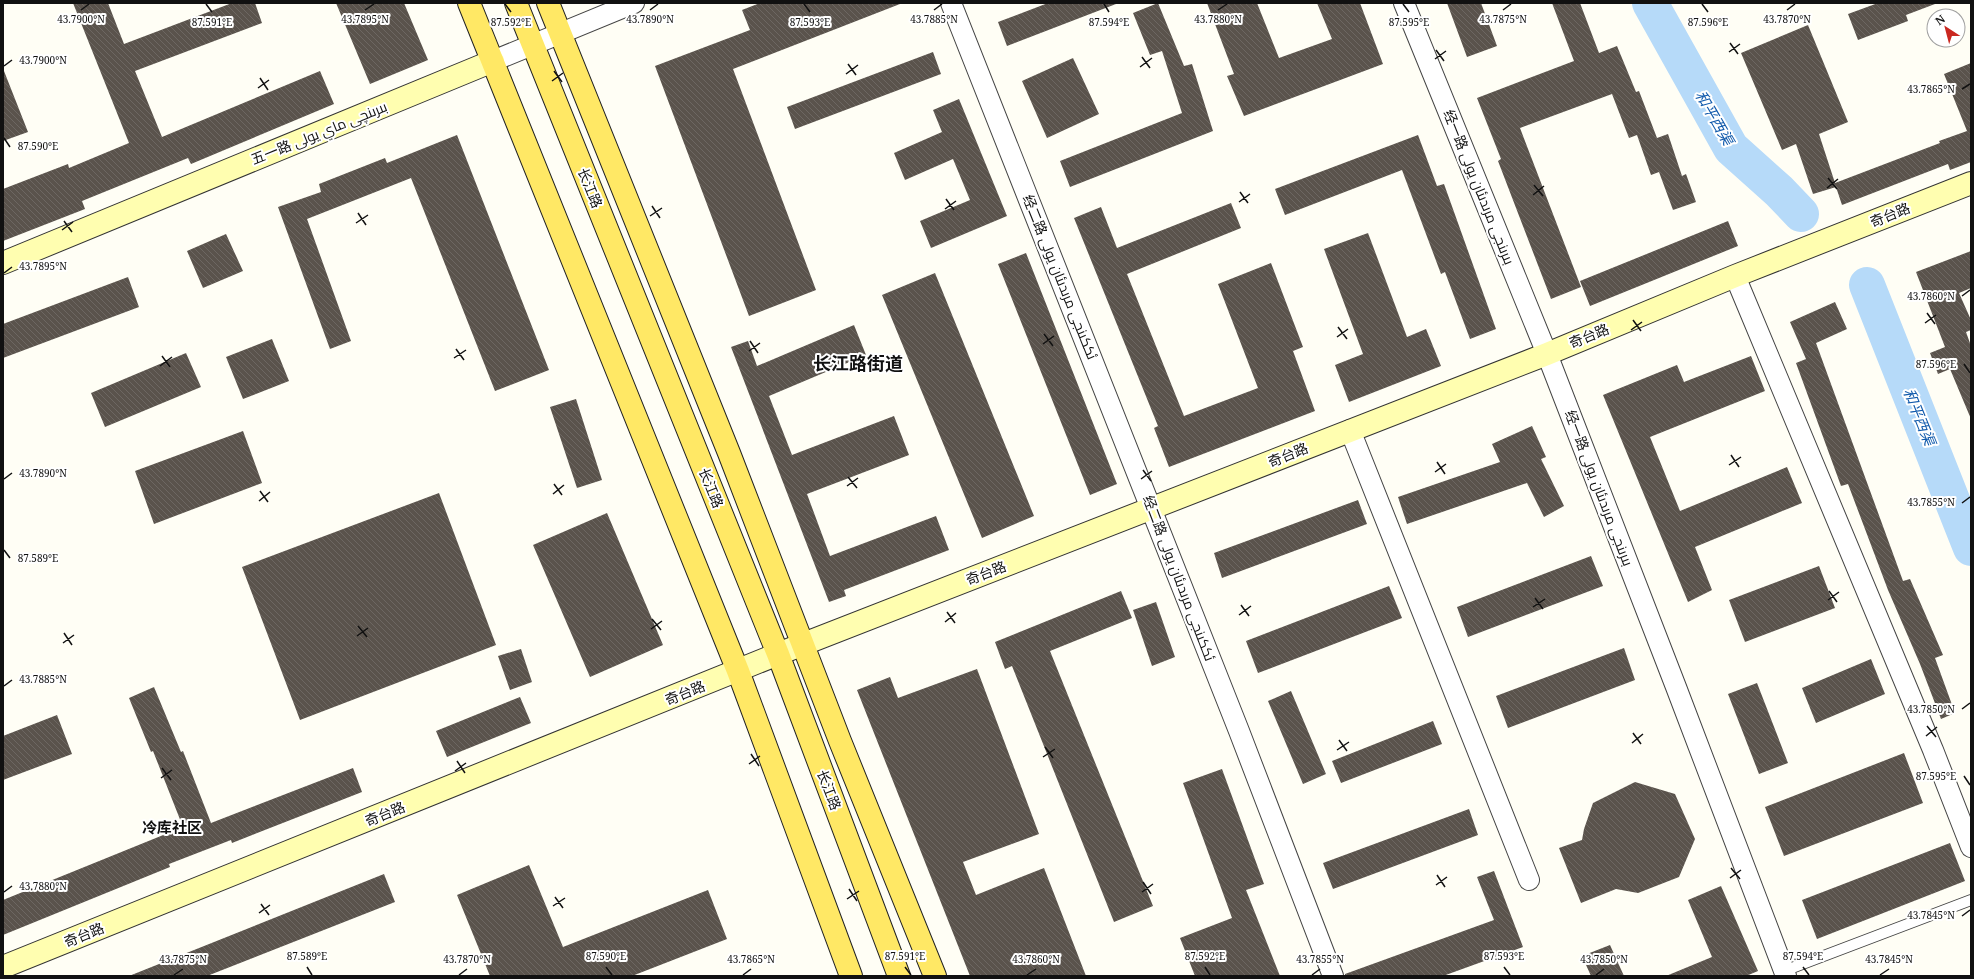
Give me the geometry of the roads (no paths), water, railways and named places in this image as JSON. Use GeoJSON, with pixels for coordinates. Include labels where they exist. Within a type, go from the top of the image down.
{"type":"FeatureCollection","features":[{"type":"Feature","properties":{"kind":"main road"},"geometry":{"type":"LineString","coordinates":[[469,3],[738,671],[851,976]]}},
{"type":"Feature","properties":{"kind":"main road","name":"长江路"},"geometry":{"type":"LineString","coordinates":[[516,3],[778,654],[899,976]]}},
{"type":"Feature","properties":{"kind":"main road"},"geometry":{"type":"LineString","coordinates":[[548,3],[726,445],[840,741],[935,976]]}},
{"type":"Feature","properties":{"kind":"street","name":"五一路 بىرىنچى ماي يولى"},"geometry":{"type":"LineString","coordinates":[[3,263],[634,3]]}},
{"type":"Feature","properties":{"kind":"street","name":"经二路 ئككىنجى مرىدىئان يولى"},"geometry":{"type":"LineString","coordinates":[[951,3],[1151,509],[1333,976]]}},
{"type":"Feature","properties":{"kind":"street","name":"经一路 بىرىنجى مرىدىئان يولى"},"geometry":{"type":"LineString","coordinates":[[1404,3],[1547,354],[1676,687],[1780,974]]}},
{"type":"Feature","properties":{"kind":"street","name":"奇台路"},"geometry":{"type":"LineString","coordinates":[[3,967],[778,654],[1547,354],[1735,276],[1971,183]]}},
{"type":"Feature","properties":{"kind":"street"},"geometry":{"type":"LineString","coordinates":[[1735,276],[1930,743],[1971,848]]}},
{"type":"Feature","properties":{"kind":"street"},"geometry":{"type":"LineString","coordinates":[[1350,430],[1529,880]]}},
{"type":"Feature","properties":{"kind":"lane"},"geometry":{"type":"LineString","coordinates":[[1780,974],[1971,900]]}},
{"type":"Feature","properties":{"kind":"waterway","name":"和平西渠"},"geometry":{"type":"LineString","coordinates":[[1650,3],[1731,148],[1779,191],[1801,214]]}},
{"type":"Feature","properties":{"kind":"waterway","name":"和平西渠"},"geometry":{"type":"LineString","coordinates":[[1867,285],[1971,548]]}},
{"type":"Feature","properties":{"kind":"district","name":"长江路街道"},"geometry":{"type":"Point","coordinates":[858,364]}},
{"type":"Feature","properties":{"kind":"district","name":"冷库社区"},"geometry":{"type":"Point","coordinates":[172,828]}}]}
